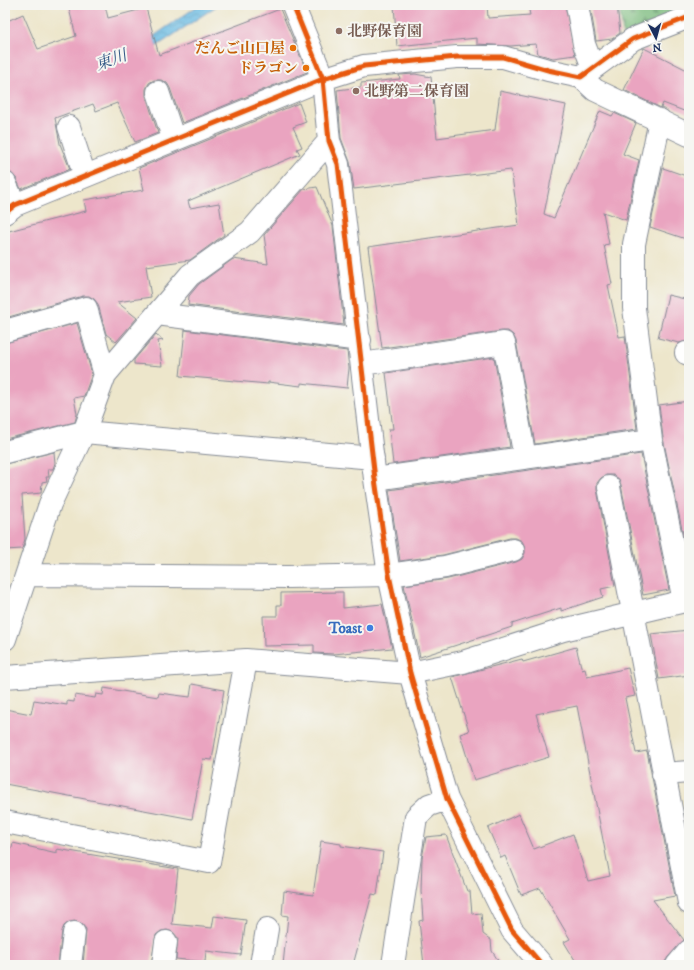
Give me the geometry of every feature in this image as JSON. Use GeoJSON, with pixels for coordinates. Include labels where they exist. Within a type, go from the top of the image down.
{"type":"FeatureCollection","features":[{"type":"Feature","properties":{"kind":"street"},"geometry":{"type":"LineString","coordinates":[[293,5],[323,79],[329,141],[338,164],[374,468],[389,575],[410,673],[447,798],[512,930],[542,965]]}},
{"type":"Feature","properties":{"kind":"street"},"geometry":{"type":"LineString","coordinates":[[577,5],[587,72],[595,90],[689,135]]}},
{"type":"Feature","properties":{"kind":"street"},"geometry":{"type":"LineString","coordinates":[[5,183],[10,209],[85,176],[323,79],[364,66],[458,57],[503,57],[548,70],[587,72],[633,40],[689,17]]}},
{"type":"Feature","properties":{"kind":"street"},"geometry":{"type":"LineString","coordinates":[[158,92],[174,140]]}},
{"type":"Feature","properties":{"kind":"street"},"geometry":{"type":"LineString","coordinates":[[5,677],[246,660],[410,673],[463,662],[563,630],[687,600],[651,440],[634,308],[634,244],[660,120]]}},
{"type":"Feature","properties":{"kind":"street"},"geometry":{"type":"LineString","coordinates":[[68,127],[85,176]]}},
{"type":"Feature","properties":{"kind":"street"},"geometry":{"type":"LineString","coordinates":[[5,640],[28,575],[50,504],[84,432],[105,375],[190,275],[250,232],[329,141]]}},
{"type":"Feature","properties":{"kind":"street"},"geometry":{"type":"LineString","coordinates":[[5,331],[86,308],[105,375]]}},
{"type":"Feature","properties":{"kind":"street"},"geometry":{"type":"LineString","coordinates":[[157,314],[360,340]]}},
{"type":"Feature","properties":{"kind":"street"},"geometry":{"type":"LineString","coordinates":[[362,364],[504,343],[525,458]]}},
{"type":"Feature","properties":{"kind":"street"},"geometry":{"type":"LineString","coordinates":[[5,452],[84,432],[374,468],[525,458],[651,440]]}},
{"type":"Feature","properties":{"kind":"street"},"geometry":{"type":"LineString","coordinates":[[609,487],[689,903]]}},
{"type":"Feature","properties":{"kind":"street"},"geometry":{"type":"LineString","coordinates":[[28,575],[273,577],[389,575],[445,567],[513,550]]}},
{"type":"Feature","properties":{"kind":"street"},"geometry":{"type":"LineString","coordinates":[[5,822],[209,862],[246,660]]}},
{"type":"Feature","properties":{"kind":"street"},"geometry":{"type":"LineString","coordinates":[[663,774],[689,772]]}},
{"type":"Feature","properties":{"kind":"street"},"geometry":{"type":"LineString","coordinates":[[393,965],[416,817],[429,805],[447,798]]}},
{"type":"Feature","properties":{"kind":"street"},"geometry":{"type":"LineString","coordinates":[[261,965],[267,929]]}},
{"type":"Feature","properties":{"kind":"street"},"geometry":{"type":"LineString","coordinates":[[70,965],[74,933]]}},
{"type":"Feature","properties":{"kind":"street"},"geometry":{"type":"LineString","coordinates":[[163,965],[166,942]]}},
{"type":"Feature","properties":{"kind":"street"},"geometry":{"type":"LineString","coordinates":[[677,965],[689,951]]}},
{"type":"Feature","properties":{"kind":"green space"},"geometry":{"type":"Polygon","coordinates":[[[619,5],[689,5],[689,13],[624,40],[619,5]]]}},
{"type":"Feature","properties":{"kind":"water"},"geometry":{"type":"Polygon","coordinates":[[[199,5],[218,5],[151,50],[148,40],[199,5]]]}},
{"type":"Feature","properties":{"kind":"building"},"geometry":{"type":"Polygon","coordinates":[[[68,5],[105,5],[108,18],[146,8],[159,55],[280,9],[307,72],[182,123],[167,83],[161,80],[154,80],[149,83],[146,89],[146,96],[158,133],[135,142],[117,103],[96,111],[93,104],[55,118],[60,144],[70,169],[21,189],[16,178],[8,171],[5,163],[5,22],[23,14],[38,49],[76,36],[68,5]]]}},
{"type":"Feature","properties":{"kind":"building"},"geometry":{"type":"Polygon","coordinates":[[[394,5],[487,5],[488,18],[530,15],[528,5],[565,5],[575,55],[553,58],[538,54],[536,44],[510,46],[477,44],[477,38],[397,46],[394,5]]]}},
{"type":"Feature","properties":{"kind":"building"},"geometry":{"type":"Polygon","coordinates":[[[590,5],[617,5],[620,33],[612,39],[596,41],[590,5]]]}},
{"type":"Feature","properties":{"kind":"building"},"geometry":{"type":"Polygon","coordinates":[[[644,48],[689,71],[689,113],[663,103],[661,108],[624,90],[644,48]]]}},
{"type":"Feature","properties":{"kind":"building"},"geometry":{"type":"Polygon","coordinates":[[[415,74],[431,77],[437,138],[495,130],[500,91],[566,105],[544,214],[554,218],[600,111],[612,116],[614,113],[636,123],[623,154],[639,160],[626,220],[603,212],[609,244],[604,245],[612,284],[608,285],[619,337],[625,336],[637,429],[535,444],[516,341],[513,335],[508,331],[382,348],[368,247],[519,225],[511,170],[354,189],[350,162],[341,138],[337,90],[361,87],[361,83],[400,79],[399,75],[415,74]]]}},
{"type":"Feature","properties":{"kind":"building"},"geometry":{"type":"Polygon","coordinates":[[[299,103],[306,122],[293,127],[302,147],[297,149],[300,154],[188,201],[190,208],[219,203],[224,235],[190,260],[146,266],[151,297],[117,302],[137,318],[116,342],[106,334],[98,304],[89,296],[83,296],[5,318],[5,232],[86,211],[84,200],[144,190],[139,168],[299,103]]]}},
{"type":"Feature","properties":{"kind":"building"},"geometry":{"type":"Polygon","coordinates":[[[663,168],[689,177],[689,240],[650,227],[663,168]]]}},
{"type":"Feature","properties":{"kind":"building"},"geometry":{"type":"Polygon","coordinates":[[[317,187],[333,226],[344,325],[188,305],[189,296],[199,284],[233,259],[268,264],[264,235],[304,189],[317,187]]]}},
{"type":"Feature","properties":{"kind":"building"},"geometry":{"type":"Polygon","coordinates":[[[668,295],[689,300],[689,341],[679,343],[658,338],[668,295]]]}},
{"type":"Feature","properties":{"kind":"building"},"geometry":{"type":"Polygon","coordinates":[[[77,323],[92,374],[84,396],[74,398],[77,414],[75,422],[5,439],[5,343],[77,323]]]}},
{"type":"Feature","properties":{"kind":"building"},"geometry":{"type":"Polygon","coordinates":[[[185,330],[347,351],[349,368],[347,388],[301,383],[301,386],[268,382],[268,384],[180,376],[185,330]]]}},
{"type":"Feature","properties":{"kind":"building"},"geometry":{"type":"Polygon","coordinates":[[[156,334],[163,340],[158,341],[162,366],[134,364],[134,360],[156,334]]]}},
{"type":"Feature","properties":{"kind":"building"},"geometry":{"type":"Polygon","coordinates":[[[494,357],[510,447],[393,464],[389,429],[393,429],[386,373],[494,357]]]}},
{"type":"Feature","properties":{"kind":"building"},"geometry":{"type":"Polygon","coordinates":[[[689,401],[689,563],[663,438],[659,405],[689,401]]]}},
{"type":"Feature","properties":{"kind":"building"},"geometry":{"type":"Polygon","coordinates":[[[54,452],[55,463],[53,469],[48,469],[49,477],[46,477],[47,481],[42,482],[41,493],[22,495],[25,539],[22,549],[5,550],[5,464],[54,452]]]}},
{"type":"Feature","properties":{"kind":"building"},"geometry":{"type":"Polygon","coordinates":[[[641,454],[669,590],[643,595],[621,485],[619,479],[613,475],[606,475],[597,483],[597,489],[615,586],[601,589],[603,597],[561,611],[561,608],[512,624],[512,627],[420,657],[404,585],[448,579],[516,562],[522,559],[525,553],[525,547],[522,541],[516,538],[510,538],[443,555],[400,561],[389,490],[641,454]]]}},
{"type":"Feature","properties":{"kind":"building"},"geometry":{"type":"Polygon","coordinates":[[[343,592],[343,608],[382,604],[392,648],[334,654],[314,653],[314,645],[264,646],[263,616],[277,616],[277,605],[281,605],[281,593],[343,592]]]}},
{"type":"Feature","properties":{"kind":"building"},"geometry":{"type":"Polygon","coordinates":[[[689,630],[689,675],[659,679],[651,634],[689,630]]]}},
{"type":"Feature","properties":{"kind":"building"},"geometry":{"type":"Polygon","coordinates":[[[576,647],[582,670],[585,669],[587,677],[628,668],[635,696],[625,698],[636,753],[647,751],[675,896],[653,900],[684,940],[668,957],[663,965],[578,965],[564,942],[570,939],[540,888],[521,895],[505,856],[501,858],[488,828],[519,814],[534,849],[573,834],[588,881],[610,876],[577,706],[536,714],[549,757],[474,780],[460,734],[469,731],[452,677],[522,659],[523,662],[576,647]]]}},
{"type":"Feature","properties":{"kind":"building"},"geometry":{"type":"Polygon","coordinates":[[[192,684],[224,690],[212,760],[203,759],[192,819],[5,784],[5,709],[31,714],[34,700],[67,705],[67,701],[74,702],[75,695],[95,698],[96,694],[103,695],[104,688],[158,697],[159,693],[190,697],[192,684]]]}},
{"type":"Feature","properties":{"kind":"building"},"geometry":{"type":"Polygon","coordinates":[[[446,835],[467,891],[470,891],[472,914],[481,913],[483,934],[491,940],[492,951],[501,965],[424,965],[419,921],[423,920],[421,891],[422,858],[426,837],[446,835]]]}},
{"type":"Feature","properties":{"kind":"building"},"geometry":{"type":"Polygon","coordinates":[[[321,841],[341,844],[341,846],[383,852],[377,895],[372,894],[353,965],[283,965],[288,916],[282,915],[284,891],[313,895],[321,841]]]}},
{"type":"Feature","properties":{"kind":"building"},"geometry":{"type":"Polygon","coordinates":[[[13,843],[57,853],[57,849],[178,869],[172,924],[212,928],[214,916],[246,920],[241,955],[206,951],[205,962],[176,959],[178,938],[173,932],[167,930],[161,931],[156,935],[151,965],[83,965],[86,929],[81,923],[75,921],[69,922],[64,926],[62,931],[58,965],[5,965],[5,846],[12,848],[13,843]]]}},
{"type":"Feature","properties":{"kind":"cycle path"},"geometry":{"type":"LineString","coordinates":[[293,5],[323,79],[329,141],[338,164],[375,479],[389,575],[410,673],[447,799],[512,930],[542,965]]}},
{"type":"Feature","properties":{"kind":"cycle path"},"geometry":{"type":"LineString","coordinates":[[5,213],[15,205],[323,79],[364,66],[457,57],[503,57],[548,70],[581,77],[633,39],[689,17]]}},
{"type":"Feature","properties":{"kind":"place","name":"北野保育園"},"geometry":{"type":"Point","coordinates":[339,31]}},
{"type":"Feature","properties":{"kind":"place","name":"だんご山口屋"},"geometry":{"type":"Point","coordinates":[293,48]}},
{"type":"Feature","properties":{"kind":"place","name":"ドラゴン"},"geometry":{"type":"Point","coordinates":[306,68]}},
{"type":"Feature","properties":{"kind":"place","name":"北野第二保育園"},"geometry":{"type":"Point","coordinates":[356,91]}},
{"type":"Feature","properties":{"kind":"place","name":"Toast"},"geometry":{"type":"Point","coordinates":[370,628]}},
{"type":"Feature","properties":{"kind":"water label","name":"東川"},"geometry":{"type":"Point","coordinates":[111,60]}}]}
